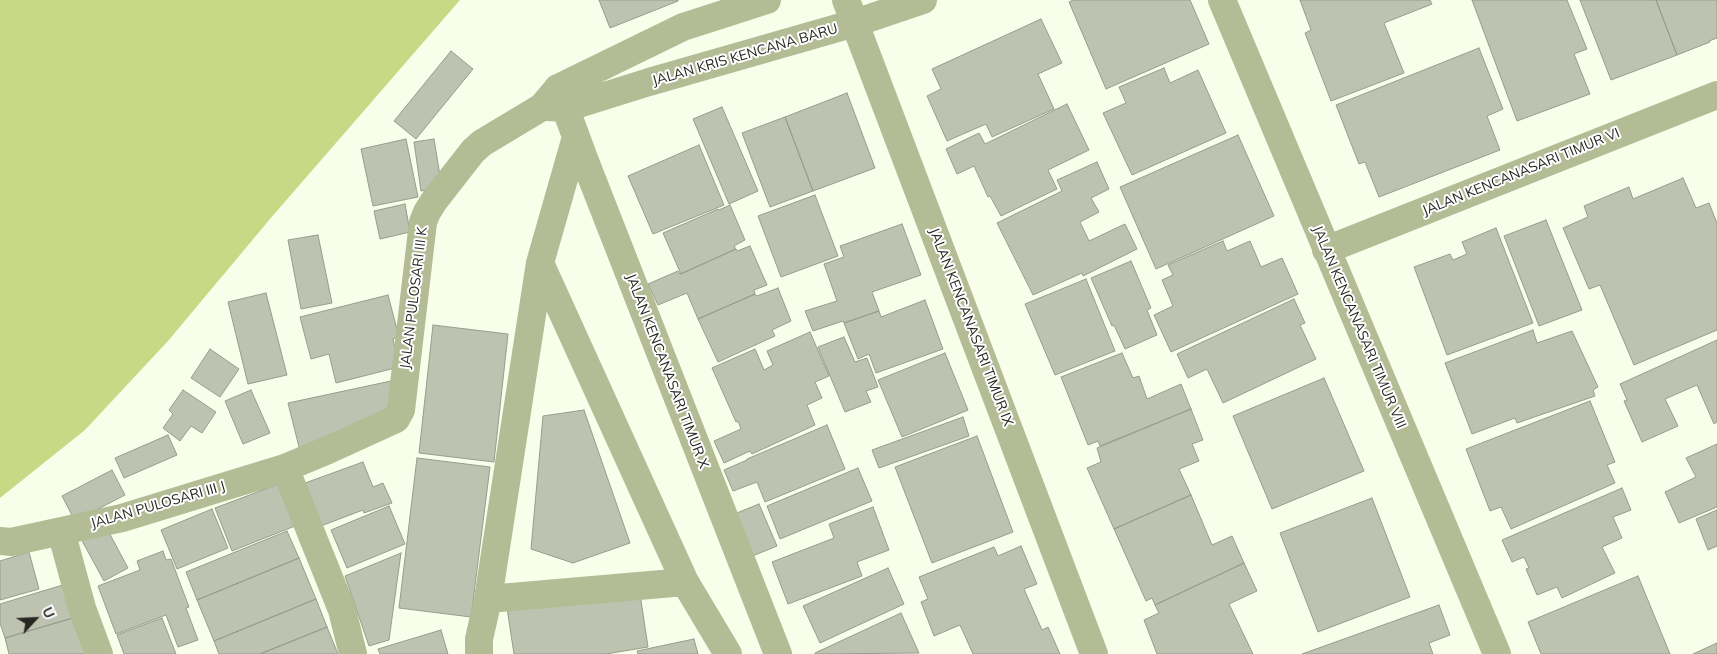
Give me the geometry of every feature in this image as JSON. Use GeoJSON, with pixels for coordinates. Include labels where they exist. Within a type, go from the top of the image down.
{"type":"FeatureCollection","features":[{"type":"Feature","properties":{"kind":"street"},"geometry":{"type":"LineString","coordinates":[[555,101],[683,27],[767,0]]}},
{"type":"Feature","properties":{"kind":"street","name":"JALAN KRIS KENCANA BARU"},"geometry":{"type":"LineString","coordinates":[[555,101],[658,79],[851,12],[923,0]]}},
{"type":"Feature","properties":{"kind":"street","name":"JALAN KENCANASARI TIMUR VIII"},"geometry":{"type":"LineString","coordinates":[[1222,0],[1497,654]]}},
{"type":"Feature","properties":{"kind":"street","name":"JALAN KENCANASARI TIMUR IX"},"geometry":{"type":"LineString","coordinates":[[851,12],[1094,654]]}},
{"type":"Feature","properties":{"kind":"street","name":"JALAN KENCANASARI TIMUR X"},"geometry":{"type":"LineString","coordinates":[[555,101],[576,138],[778,654]]}},
{"type":"Feature","properties":{"kind":"street","name":"JALAN PULOSARI III K"},"geometry":{"type":"LineString","coordinates":[[285,468],[396,419],[399,415],[423,222],[426,212],[473,151],[482,143],[555,101]]}},
{"type":"Feature","properties":{"kind":"street","name":"JALAN KENCANASARI TIMUR VI"},"geometry":{"type":"LineString","coordinates":[[1326,250],[1714,104]]}},
{"type":"Feature","properties":{"kind":"street"},"geometry":{"type":"LineString","coordinates":[[479,654],[479,639],[488,599],[540,263],[576,138]]}},
{"type":"Feature","properties":{"kind":"street"},"geometry":{"type":"LineString","coordinates":[[540,263],[685,582],[728,654]]}},
{"type":"Feature","properties":{"kind":"street"},"geometry":{"type":"LineString","coordinates":[[285,468],[342,610],[353,654]]}},
{"type":"Feature","properties":{"kind":"street","name":"JALAN PULOSARI III J"},"geometry":{"type":"LineString","coordinates":[[0,541],[11,542],[122,518],[285,468]]}},
{"type":"Feature","properties":{"kind":"street"},"geometry":{"type":"LineString","coordinates":[[61,531],[82,608],[99,654]]}},
{"type":"Feature","properties":{"kind":"street"},"geometry":{"type":"LineString","coordinates":[[488,599],[685,582]]}},
{"type":"Feature","properties":{"kind":"green space"},"geometry":{"type":"Polygon","coordinates":[[[0,0],[460,0],[270,219],[168,341],[85,430],[0,498],[0,0]]]}},
{"type":"Feature","properties":{"kind":"building"},"geometry":{"type":"Polygon","coordinates":[[[599,0],[678,0],[678,1],[610,28],[599,0]]]}},
{"type":"Feature","properties":{"kind":"building"},"geometry":{"type":"Polygon","coordinates":[[[1073,0],[1190,0],[1209,44],[1106,89],[1069,2],[1073,0]]]}},
{"type":"Feature","properties":{"kind":"building"},"geometry":{"type":"Polygon","coordinates":[[[1300,0],[1430,0],[1432,4],[1384,23],[1404,73],[1331,101],[1305,33],[1311,30],[1300,0]]]}},
{"type":"Feature","properties":{"kind":"building"},"geometry":{"type":"Polygon","coordinates":[[[1472,0],[1567,0],[1587,49],[1574,54],[1590,94],[1517,121],[1472,0]]]}},
{"type":"Feature","properties":{"kind":"building"},"geometry":{"type":"Polygon","coordinates":[[[1580,0],[1656,0],[1677,55],[1611,80],[1580,0]]]}},
{"type":"Feature","properties":{"kind":"building"},"geometry":{"type":"Polygon","coordinates":[[[1656,0],[1717,0],[1717,38],[1677,55],[1656,0]]]}},
{"type":"Feature","properties":{"kind":"building"},"geometry":{"type":"Polygon","coordinates":[[[1041,19],[1062,63],[1038,74],[1054,109],[992,137],[986,124],[947,141],[927,96],[941,89],[932,69],[1041,19]]]}},
{"type":"Feature","properties":{"kind":"building"},"geometry":{"type":"Polygon","coordinates":[[[1479,48],[1503,109],[1487,116],[1500,150],[1379,197],[1365,162],[1359,164],[1336,105],[1479,48]]]}},
{"type":"Feature","properties":{"kind":"building"},"geometry":{"type":"Polygon","coordinates":[[[451,51],[473,69],[416,139],[394,121],[451,51]]]}},
{"type":"Feature","properties":{"kind":"building"},"geometry":{"type":"Polygon","coordinates":[[[1164,68],[1170,83],[1198,70],[1226,133],[1132,175],[1103,113],[1126,103],[1119,87],[1164,68]]]}},
{"type":"Feature","properties":{"kind":"building"},"geometry":{"type":"Polygon","coordinates":[[[847,93],[875,168],[813,191],[785,117],[847,93]]]}},
{"type":"Feature","properties":{"kind":"building"},"geometry":{"type":"Polygon","coordinates":[[[1067,104],[1089,150],[1048,170],[1057,189],[1001,216],[990,196],[988,197],[974,166],[957,174],[946,149],[979,133],[985,144],[1067,104]]]}},
{"type":"Feature","properties":{"kind":"building"},"geometry":{"type":"Polygon","coordinates":[[[722,107],[758,191],[729,204],[693,119],[722,107]]]}},
{"type":"Feature","properties":{"kind":"building"},"geometry":{"type":"Polygon","coordinates":[[[785,117],[813,191],[770,207],[742,133],[785,117]]]}},
{"type":"Feature","properties":{"kind":"building"},"geometry":{"type":"Polygon","coordinates":[[[1238,135],[1274,216],[1156,269],[1120,187],[1238,135]]]}},
{"type":"Feature","properties":{"kind":"building"},"geometry":{"type":"Polygon","coordinates":[[[406,139],[418,197],[373,206],[361,149],[406,139]]]}},
{"type":"Feature","properties":{"kind":"building"},"geometry":{"type":"Polygon","coordinates":[[[434,139],[442,188],[421,191],[414,142],[434,139]]]}},
{"type":"Feature","properties":{"kind":"building"},"geometry":{"type":"Polygon","coordinates":[[[699,145],[724,205],[653,234],[628,176],[699,145]]]}},
{"type":"Feature","properties":{"kind":"building"},"geometry":{"type":"Polygon","coordinates":[[[1097,162],[1109,189],[1091,198],[1099,212],[1080,222],[1089,241],[1125,224],[1137,249],[1083,276],[1082,273],[1033,295],[997,223],[1062,191],[1057,180],[1097,162]]]}},
{"type":"Feature","properties":{"kind":"building"},"geometry":{"type":"Polygon","coordinates":[[[1683,178],[1696,208],[1709,203],[1717,223],[1717,330],[1634,365],[1600,285],[1589,289],[1563,228],[1588,217],[1584,206],[1629,187],[1633,199],[1683,178]]]}},
{"type":"Feature","properties":{"kind":"building"},"geometry":{"type":"Polygon","coordinates":[[[815,195],[838,256],[781,277],[758,216],[815,195]]]}},
{"type":"Feature","properties":{"kind":"building"},"geometry":{"type":"Polygon","coordinates":[[[405,204],[410,232],[380,239],[374,211],[405,204]]]}},
{"type":"Feature","properties":{"kind":"building"},"geometry":{"type":"Polygon","coordinates":[[[730,205],[745,240],[734,246],[736,249],[681,274],[663,233],[730,205]]]}},
{"type":"Feature","properties":{"kind":"building"},"geometry":{"type":"Polygon","coordinates":[[[1546,220],[1582,310],[1539,326],[1504,236],[1546,220]]]}},
{"type":"Feature","properties":{"kind":"building"},"geometry":{"type":"Polygon","coordinates":[[[902,224],[921,275],[872,292],[879,311],[813,331],[805,311],[837,301],[824,264],[844,257],[840,246],[902,224]]]}},
{"type":"Feature","properties":{"kind":"building"},"geometry":{"type":"Polygon","coordinates":[[[1496,228],[1533,323],[1447,355],[1414,267],[1450,254],[1453,260],[1467,254],[1462,242],[1496,228]]]}},
{"type":"Feature","properties":{"kind":"building"},"geometry":{"type":"Polygon","coordinates":[[[318,235],[332,303],[301,309],[288,240],[318,235]]]}},
{"type":"Feature","properties":{"kind":"building"},"geometry":{"type":"Polygon","coordinates":[[[1223,241],[1227,251],[1250,241],[1261,267],[1282,258],[1298,294],[1171,352],[1154,315],[1173,306],[1162,280],[1173,275],[1168,265],[1223,241]]]}},
{"type":"Feature","properties":{"kind":"building"},"geometry":{"type":"Polygon","coordinates":[[[750,246],[767,285],[754,290],[755,294],[698,319],[687,293],[658,305],[648,284],[678,271],[680,274],[736,249],[737,251],[750,246]]]}},
{"type":"Feature","properties":{"kind":"building"},"geometry":{"type":"Polygon","coordinates":[[[1131,261],[1151,308],[1147,310],[1157,335],[1125,349],[1114,325],[1112,326],[1091,278],[1131,261]]]}},
{"type":"Feature","properties":{"kind":"building"},"geometry":{"type":"Polygon","coordinates":[[[1086,279],[1115,351],[1055,375],[1025,304],[1086,279]]]}},
{"type":"Feature","properties":{"kind":"building"},"geometry":{"type":"Polygon","coordinates":[[[778,288],[791,321],[772,330],[775,336],[718,362],[698,319],[755,294],[757,296],[778,288]]]}},
{"type":"Feature","properties":{"kind":"building"},"geometry":{"type":"Polygon","coordinates":[[[266,293],[287,375],[248,384],[228,302],[266,293]]]}},
{"type":"Feature","properties":{"kind":"building"},"geometry":{"type":"Polygon","coordinates":[[[388,295],[399,337],[393,339],[399,367],[336,383],[329,354],[311,359],[300,317],[388,295]]]}},
{"type":"Feature","properties":{"kind":"building"},"geometry":{"type":"Polygon","coordinates":[[[1294,299],[1305,323],[1300,325],[1316,359],[1223,403],[1207,369],[1188,378],[1177,354],[1294,299]]]}},
{"type":"Feature","properties":{"kind":"building"},"geometry":{"type":"Polygon","coordinates":[[[925,300],[943,349],[876,373],[869,354],[858,359],[844,323],[879,311],[881,317],[925,300]]]}},
{"type":"Feature","properties":{"kind":"building"},"geometry":{"type":"Polygon","coordinates":[[[433,325],[508,334],[494,462],[419,453],[433,325]]]}},
{"type":"Feature","properties":{"kind":"building"},"geometry":{"type":"Polygon","coordinates":[[[1533,330],[1537,343],[1572,331],[1598,387],[1593,390],[1595,396],[1517,423],[1515,418],[1472,434],[1445,363],[1533,330]]]}},
{"type":"Feature","properties":{"kind":"building"},"geometry":{"type":"Polygon","coordinates":[[[810,332],[829,376],[815,382],[822,398],[807,405],[815,425],[752,454],[750,451],[724,463],[714,441],[741,429],[738,421],[736,422],[712,368],[755,349],[764,370],[773,365],[767,351],[810,332]]]}},
{"type":"Feature","properties":{"kind":"building"},"geometry":{"type":"Polygon","coordinates":[[[844,337],[855,362],[867,358],[878,387],[866,391],[871,402],[845,412],[818,347],[844,337]]]}},
{"type":"Feature","properties":{"kind":"building"},"geometry":{"type":"Polygon","coordinates":[[[1717,340],[1717,422],[1714,424],[1697,385],[1665,399],[1678,426],[1642,442],[1624,401],[1627,400],[1620,384],[1717,340]]]}},
{"type":"Feature","properties":{"kind":"building"},"geometry":{"type":"Polygon","coordinates":[[[210,349],[239,369],[220,397],[191,378],[210,349]]]}},
{"type":"Feature","properties":{"kind":"building"},"geometry":{"type":"Polygon","coordinates":[[[945,353],[968,410],[902,437],[878,380],[945,353]]]}},
{"type":"Feature","properties":{"kind":"building"},"geometry":{"type":"Polygon","coordinates":[[[1122,353],[1133,378],[1139,376],[1147,399],[1181,384],[1191,409],[1100,446],[1098,441],[1088,445],[1061,377],[1122,353]]]}},
{"type":"Feature","properties":{"kind":"building"},"geometry":{"type":"Polygon","coordinates":[[[1324,378],[1364,471],[1272,509],[1233,416],[1324,378]]]}},
{"type":"Feature","properties":{"kind":"building"},"geometry":{"type":"Polygon","coordinates":[[[391,381],[398,414],[301,455],[288,403],[391,381]]]}},
{"type":"Feature","properties":{"kind":"building"},"geometry":{"type":"Polygon","coordinates":[[[183,390],[216,412],[202,433],[191,426],[180,441],[163,428],[173,414],[169,410],[183,390]]]}},
{"type":"Feature","properties":{"kind":"building"},"geometry":{"type":"Polygon","coordinates":[[[251,390],[270,433],[243,444],[225,401],[251,390]]]}},
{"type":"Feature","properties":{"kind":"building"},"geometry":{"type":"Polygon","coordinates":[[[1590,401],[1615,462],[1607,465],[1615,483],[1511,529],[1501,507],[1490,511],[1466,449],[1590,401]]]}},
{"type":"Feature","properties":{"kind":"building"},"geometry":{"type":"Polygon","coordinates":[[[1191,409],[1203,440],[1192,444],[1199,461],[1179,469],[1191,495],[1114,529],[1087,468],[1101,462],[1097,448],[1191,409]]]}},
{"type":"Feature","properties":{"kind":"building"},"geometry":{"type":"Polygon","coordinates":[[[584,410],[630,543],[573,563],[531,549],[543,416],[584,410]]]}},
{"type":"Feature","properties":{"kind":"building"},"geometry":{"type":"Polygon","coordinates":[[[963,417],[969,436],[879,468],[872,450],[963,417]]]}},
{"type":"Feature","properties":{"kind":"building"},"geometry":{"type":"Polygon","coordinates":[[[827,425],[845,469],[765,502],[757,482],[733,491],[724,470],[827,425]]]}},
{"type":"Feature","properties":{"kind":"building"},"geometry":{"type":"Polygon","coordinates":[[[168,435],[177,455],[124,478],[115,458],[168,435]]]}},
{"type":"Feature","properties":{"kind":"building"},"geometry":{"type":"Polygon","coordinates":[[[977,436],[1013,532],[932,563],[895,467],[977,436]]]}},
{"type":"Feature","properties":{"kind":"building"},"geometry":{"type":"Polygon","coordinates":[[[1717,444],[1717,507],[1679,523],[1665,492],[1696,477],[1686,458],[1717,444]]]}},
{"type":"Feature","properties":{"kind":"building"},"geometry":{"type":"Polygon","coordinates":[[[417,458],[490,467],[471,617],[399,608],[417,458]]]}},
{"type":"Feature","properties":{"kind":"building"},"geometry":{"type":"Polygon","coordinates":[[[363,462],[373,487],[383,483],[392,503],[364,513],[363,510],[321,526],[305,483],[363,462]]]}},
{"type":"Feature","properties":{"kind":"building"},"geometry":{"type":"Polygon","coordinates":[[[858,468],[872,501],[780,539],[767,506],[858,468]]]}},
{"type":"Feature","properties":{"kind":"building"},"geometry":{"type":"Polygon","coordinates":[[[112,470],[125,495],[75,521],[62,496],[112,470]]]}},
{"type":"Feature","properties":{"kind":"building"},"geometry":{"type":"Polygon","coordinates":[[[284,482],[300,524],[232,551],[215,508],[284,482]]]}},
{"type":"Feature","properties":{"kind":"building"},"geometry":{"type":"Polygon","coordinates":[[[1622,488],[1631,510],[1613,517],[1622,538],[1602,547],[1615,573],[1562,598],[1557,587],[1537,595],[1526,569],[1529,568],[1524,557],[1512,562],[1502,540],[1622,488]]]}},
{"type":"Feature","properties":{"kind":"building"},"geometry":{"type":"Polygon","coordinates":[[[1191,495],[1212,545],[1232,536],[1244,563],[1155,605],[1152,598],[1146,601],[1114,529],[1191,495]]]}},
{"type":"Feature","properties":{"kind":"building"},"geometry":{"type":"Polygon","coordinates":[[[1372,498],[1410,597],[1318,632],[1280,533],[1372,498]]]}},
{"type":"Feature","properties":{"kind":"building"},"geometry":{"type":"Polygon","coordinates":[[[759,504],[777,546],[750,557],[732,515],[759,504]]]}},
{"type":"Feature","properties":{"kind":"building"},"geometry":{"type":"Polygon","coordinates":[[[389,506],[405,544],[347,568],[331,530],[389,506]]]}},
{"type":"Feature","properties":{"kind":"building"},"geometry":{"type":"Polygon","coordinates":[[[873,507],[889,550],[857,562],[862,576],[788,604],[772,562],[834,538],[829,524],[873,507]]]}},
{"type":"Feature","properties":{"kind":"building"},"geometry":{"type":"Polygon","coordinates":[[[212,509],[228,548],[177,569],[161,530],[212,509]]]}},
{"type":"Feature","properties":{"kind":"building"},"geometry":{"type":"Polygon","coordinates":[[[1717,510],[1717,546],[1708,550],[1696,519],[1717,510]]]}},
{"type":"Feature","properties":{"kind":"building"},"geometry":{"type":"Polygon","coordinates":[[[105,525],[128,568],[104,581],[81,539],[105,525]]]}},
{"type":"Feature","properties":{"kind":"building"},"geometry":{"type":"Polygon","coordinates":[[[287,531],[299,558],[197,600],[186,572],[287,531]]]}},
{"type":"Feature","properties":{"kind":"building"},"geometry":{"type":"Polygon","coordinates":[[[1021,546],[1037,584],[1024,589],[1042,630],[1048,627],[1060,654],[973,654],[960,625],[934,636],[921,602],[928,599],[919,577],[994,547],[998,556],[1021,546]]]}},
{"type":"Feature","properties":{"kind":"building"},"geometry":{"type":"Polygon","coordinates":[[[163,551],[166,560],[171,559],[189,607],[186,608],[198,640],[178,647],[166,615],[116,634],[98,586],[140,570],[137,561],[163,551]]]}},
{"type":"Feature","properties":{"kind":"building"},"geometry":{"type":"Polygon","coordinates":[[[29,552],[39,589],[0,600],[0,561],[29,552]]]}},
{"type":"Feature","properties":{"kind":"building"},"geometry":{"type":"Polygon","coordinates":[[[401,553],[389,640],[369,646],[345,576],[401,553]]]}},
{"type":"Feature","properties":{"kind":"building"},"geometry":{"type":"Polygon","coordinates":[[[299,558],[316,599],[214,641],[197,600],[299,558]]]}},
{"type":"Feature","properties":{"kind":"building"},"geometry":{"type":"Polygon","coordinates":[[[1244,563],[1257,591],[1229,604],[1253,654],[1157,654],[1144,620],[1159,613],[1155,605],[1244,563]]]}},
{"type":"Feature","properties":{"kind":"building"},"geometry":{"type":"Polygon","coordinates":[[[888,568],[904,604],[820,643],[803,606],[888,568]]]}},
{"type":"Feature","properties":{"kind":"building"},"geometry":{"type":"Polygon","coordinates":[[[1638,576],[1670,654],[1541,654],[1528,622],[1638,576]]]}},
{"type":"Feature","properties":{"kind":"building"},"geometry":{"type":"Polygon","coordinates":[[[66,584],[76,617],[5,638],[0,623],[0,604],[66,584]]]}},
{"type":"Feature","properties":{"kind":"building"},"geometry":{"type":"Polygon","coordinates":[[[639,587],[648,647],[606,654],[514,654],[507,608],[639,587]]]}},
{"type":"Feature","properties":{"kind":"building"},"geometry":{"type":"Polygon","coordinates":[[[316,599],[327,627],[260,654],[219,654],[214,641],[316,599]]]}},
{"type":"Feature","properties":{"kind":"building"},"geometry":{"type":"Polygon","coordinates":[[[1439,605],[1450,635],[1429,643],[1433,654],[1302,654],[1439,605]]]}},
{"type":"Feature","properties":{"kind":"building"},"geometry":{"type":"Polygon","coordinates":[[[901,613],[919,653],[815,654],[815,653],[901,613]]]}},
{"type":"Feature","properties":{"kind":"building"},"geometry":{"type":"Polygon","coordinates":[[[76,617],[87,654],[9,654],[5,638],[76,617]]]}},
{"type":"Feature","properties":{"kind":"building"},"geometry":{"type":"Polygon","coordinates":[[[162,618],[176,654],[124,654],[117,635],[162,618]]]}},
{"type":"Feature","properties":{"kind":"building"},"geometry":{"type":"Polygon","coordinates":[[[327,627],[338,654],[260,654],[327,627]]]}},
{"type":"Feature","properties":{"kind":"building"},"geometry":{"type":"Polygon","coordinates":[[[441,630],[448,654],[380,654],[378,649],[441,630]]]}},
{"type":"Feature","properties":{"kind":"building"},"geometry":{"type":"Polygon","coordinates":[[[694,639],[698,654],[638,654],[637,651],[694,639]]]}},
{"type":"Feature","properties":{"kind":"building"},"geometry":{"type":"Polygon","coordinates":[[[1717,643],[1717,654],[1693,654],[1717,643]]]}}]}
